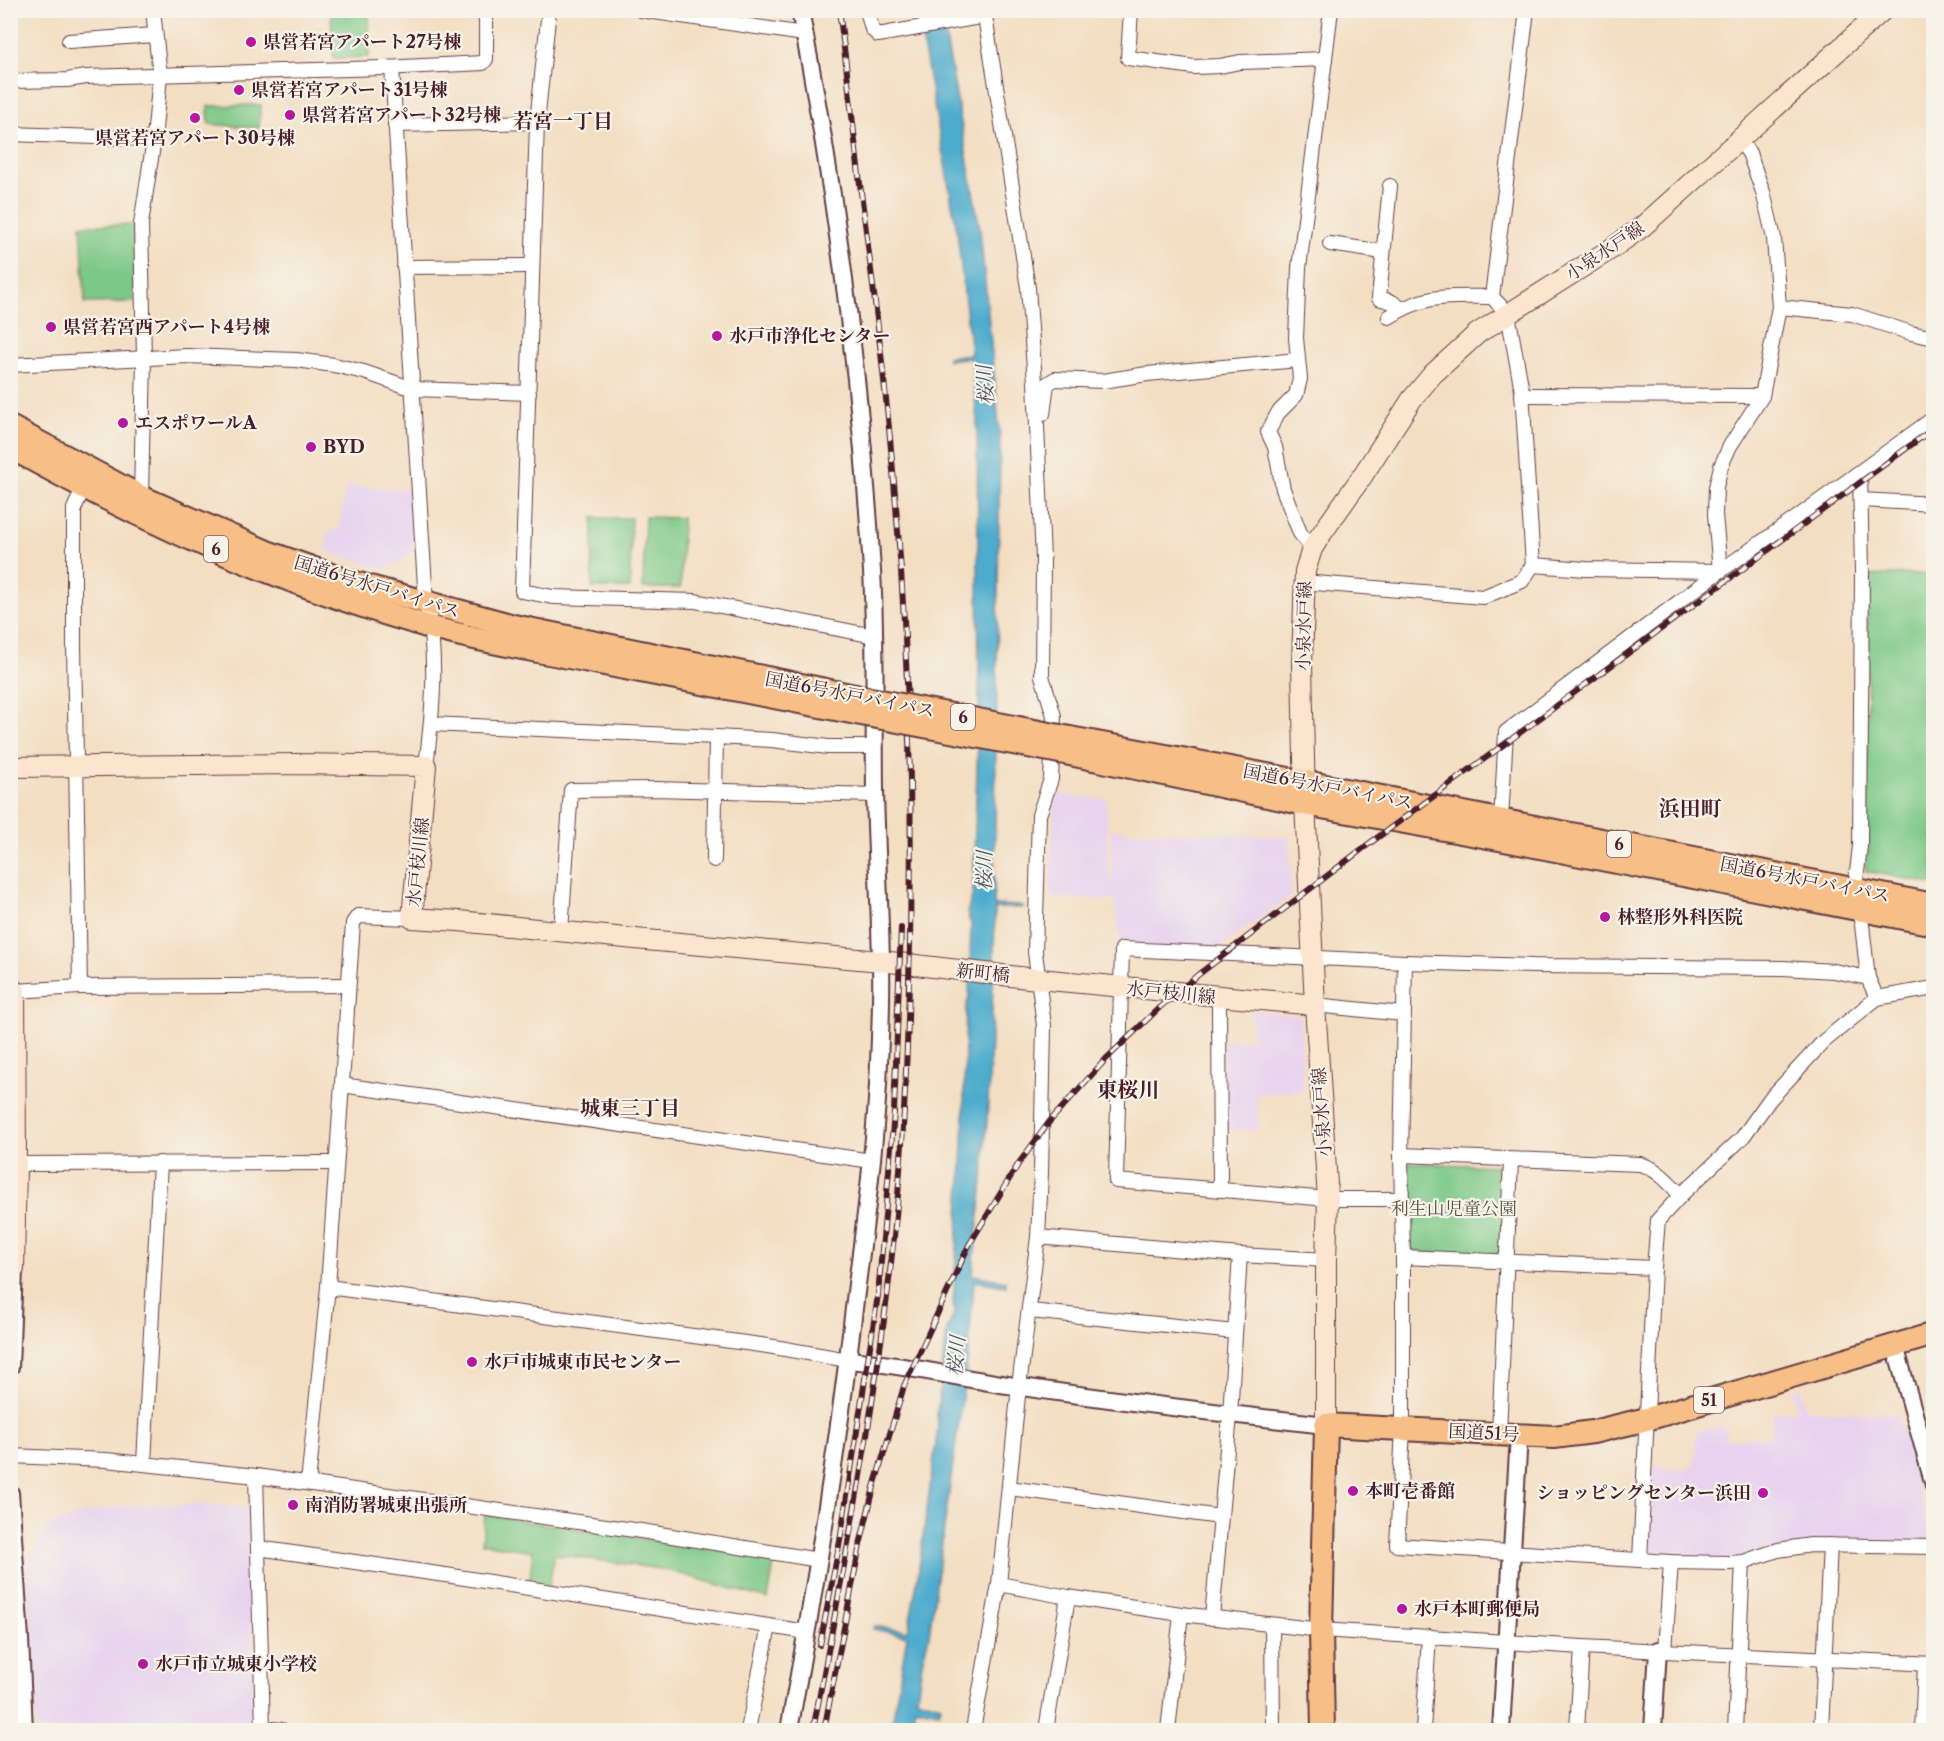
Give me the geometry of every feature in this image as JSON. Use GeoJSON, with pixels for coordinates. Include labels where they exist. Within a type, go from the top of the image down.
{"type":"FeatureCollection","features":[{"type":"Feature","properties":{"kind":"highway","name":"国道6号水戸バイパス"},"geometry":{"type":"LineString","coordinates":[[10,427],[141,497],[231,537],[348,581],[514,626],[855,705]]}},
{"type":"Feature","properties":{"kind":"highway","name":"国道6号水戸バイパス"},"geometry":{"type":"LineString","coordinates":[[10,447],[83,488],[147,520],[261,569],[432,628],[512,646],[855,705],[1856,899],[1934,905]]}},
{"type":"Feature","properties":{"kind":"highway","name":"国道6号水戸バイパス"},"geometry":{"type":"LineString","coordinates":[[1305,793],[1501,820],[1856,899],[1934,924]]}},
{"type":"Feature","properties":{"kind":"highway","name":"国道51号"},"geometry":{"type":"LineString","coordinates":[[1326,1425],[1554,1437],[1593,1432],[1647,1419],[1934,1334]]}},
{"type":"Feature","properties":{"kind":"highway"},"geometry":{"type":"LineString","coordinates":[[1323,1731],[1321,1630],[1326,1425]]}},
{"type":"Feature","properties":{"kind":"main road","name":"小泉水戸線"},"geometry":{"type":"LineString","coordinates":[[1326,1425],[1328,1199],[1315,1005],[1305,793],[1302,663],[1303,582],[1312,549],[1421,386],[1455,353],[1478,333],[1611,249],[1642,226],[1883,10]]}},
{"type":"Feature","properties":{"kind":"main road","name":"水戸枝川線"},"geometry":{"type":"LineString","coordinates":[[426,765],[412,918],[939,968]]}},
{"type":"Feature","properties":{"kind":"main road"},"geometry":{"type":"LineString","coordinates":[[10,767],[426,765]]}},
{"type":"Feature","properties":{"kind":"main road","name":"新町橋"},"geometry":{"type":"LineString","coordinates":[[939,968],[1033,979]]}},
{"type":"Feature","properties":{"kind":"main road","name":"水戸枝川線"},"geometry":{"type":"LineString","coordinates":[[1033,979],[1315,1005]]}},
{"type":"Feature","properties":{"kind":"main road"},"geometry":{"type":"LineString","coordinates":[[12,1269],[13,991]]}},
{"type":"Feature","properties":{"kind":"street"},"geometry":{"type":"LineString","coordinates":[[141,497],[144,358],[141,224],[154,139],[160,76],[153,10]]}},
{"type":"Feature","properties":{"kind":"street"},"geometry":{"type":"LineString","coordinates":[[10,81],[483,63],[486,59],[486,10]]}},
{"type":"Feature","properties":{"kind":"street"},"geometry":{"type":"LineString","coordinates":[[549,10],[537,122],[522,591],[553,597],[695,601],[874,636]]}},
{"type":"Feature","properties":{"kind":"street"},"geometry":{"type":"LineString","coordinates":[[641,10],[804,34]]}},
{"type":"Feature","properties":{"kind":"street"},"geometry":{"type":"LineString","coordinates":[[789,1731],[819,1560],[848,1360],[872,1161],[878,1085],[881,961],[875,795],[872,572],[856,379],[821,128],[800,10]]}},
{"type":"Feature","properties":{"kind":"street"},"geometry":{"type":"LineString","coordinates":[[867,10],[872,29],[878,35],[982,15],[997,84],[1028,288],[1035,382],[1043,559],[1042,676],[1054,716],[1051,779],[1040,815],[1033,979],[1044,1026],[1041,1173],[1038,1237],[999,1584],[974,1731]]}},
{"type":"Feature","properties":{"kind":"street"},"geometry":{"type":"LineString","coordinates":[[1131,10],[1128,58],[1194,67],[1220,66],[1240,62],[1324,59]]}},
{"type":"Feature","properties":{"kind":"street"},"geometry":{"type":"LineString","coordinates":[[1312,549],[1299,533],[1283,489],[1275,447],[1269,432],[1278,413],[1296,395],[1300,379],[1296,338],[1299,268],[1331,10]]}},
{"type":"Feature","properties":{"kind":"street"},"geometry":{"type":"LineString","coordinates":[[1492,297],[1527,10]]}},
{"type":"Feature","properties":{"kind":"street"},"geometry":{"type":"LineString","coordinates":[[69,41],[155,35]]}},
{"type":"Feature","properties":{"kind":"street"},"geometry":{"type":"LineString","coordinates":[[392,68],[426,602],[432,628],[435,671],[426,765]]}},
{"type":"Feature","properties":{"kind":"street"},"geometry":{"type":"LineString","coordinates":[[395,124],[537,122]]}},
{"type":"Feature","properties":{"kind":"street"},"geometry":{"type":"LineString","coordinates":[[10,134],[154,139]]}},
{"type":"Feature","properties":{"kind":"street"},"geometry":{"type":"LineString","coordinates":[[1720,571],[1715,514],[1716,487],[1721,466],[1730,446],[1762,396],[1779,307],[1774,237],[1763,192],[1749,153],[1739,140]]}},
{"type":"Feature","properties":{"kind":"street"},"geometry":{"type":"LineString","coordinates":[[1390,186],[1379,298],[1392,302],[1402,309]]}},
{"type":"Feature","properties":{"kind":"street"},"geometry":{"type":"LineString","coordinates":[[1330,244],[1383,252]]}},
{"type":"Feature","properties":{"kind":"street"},"geometry":{"type":"LineString","coordinates":[[404,267],[526,266]]}},
{"type":"Feature","properties":{"kind":"street"},"geometry":{"type":"LineString","coordinates":[[1303,582],[1483,597],[1522,581],[1533,565],[1522,395],[1508,314],[1492,297],[1430,298],[1408,305],[1389,317]]}},
{"type":"Feature","properties":{"kind":"street"},"geometry":{"type":"LineString","coordinates":[[1779,307],[1852,314],[1934,338]]}},
{"type":"Feature","properties":{"kind":"street"},"geometry":{"type":"LineString","coordinates":[[10,365],[187,356],[296,360],[364,372],[413,389],[529,393]]}},
{"type":"Feature","properties":{"kind":"street"},"geometry":{"type":"LineString","coordinates":[[1037,433],[1041,425],[1047,384],[1055,379],[1103,381],[1147,374],[1298,360]]}},
{"type":"Feature","properties":{"kind":"street"},"geometry":{"type":"LineString","coordinates":[[1522,395],[1762,396]]}},
{"type":"Feature","properties":{"kind":"street"},"geometry":{"type":"LineString","coordinates":[[1501,820],[1506,732],[1720,571],[1934,418]]}},
{"type":"Feature","properties":{"kind":"street"},"geometry":{"type":"LineString","coordinates":[[1860,472],[1862,500],[1860,846],[1856,899],[1862,925],[1868,978],[1878,998]]}},
{"type":"Feature","properties":{"kind":"street"},"geometry":{"type":"LineString","coordinates":[[80,987],[74,509],[83,488]]}},
{"type":"Feature","properties":{"kind":"street"},"geometry":{"type":"LineString","coordinates":[[1862,500],[1934,504]]}},
{"type":"Feature","properties":{"kind":"street"},"geometry":{"type":"LineString","coordinates":[[1533,565],[1586,569],[1720,571]]}},
{"type":"Feature","properties":{"kind":"street"},"geometry":{"type":"LineString","coordinates":[[431,724],[772,740],[828,747],[875,747]]}},
{"type":"Feature","properties":{"kind":"street"},"geometry":{"type":"LineString","coordinates":[[714,860],[716,737]]}},
{"type":"Feature","properties":{"kind":"street"},"geometry":{"type":"LineString","coordinates":[[561,931],[571,790],[715,790],[875,795]]}},
{"type":"Feature","properties":{"kind":"street"},"geometry":{"type":"LineString","coordinates":[[308,1483],[328,1287],[353,923],[358,916],[412,918]]}},
{"type":"Feature","properties":{"kind":"street"},"geometry":{"type":"LineString","coordinates":[[1401,1199],[1328,1199],[1116,1181],[1122,949],[1534,966],[1783,968],[1834,971],[1868,978]]}},
{"type":"Feature","properties":{"kind":"street"},"geometry":{"type":"LineString","coordinates":[[1405,962],[1401,1155],[1403,1428],[1397,1545],[1671,1562],[1743,1562],[1778,1550],[1830,1545],[1934,1547]]}},
{"type":"Feature","properties":{"kind":"street"},"geometry":{"type":"LineString","coordinates":[[13,991],[80,987],[348,985]]}},
{"type":"Feature","properties":{"kind":"street"},"geometry":{"type":"LineString","coordinates":[[1641,1560],[1658,1220],[1681,1195],[1742,1138],[1770,1099],[1824,1041],[1878,998],[1934,988]]}},
{"type":"Feature","properties":{"kind":"street"},"geometry":{"type":"LineString","coordinates":[[1218,997],[1220,1190]]}},
{"type":"Feature","properties":{"kind":"street"},"geometry":{"type":"LineString","coordinates":[[1315,1005],[1403,1014]]}},
{"type":"Feature","properties":{"kind":"street"},"geometry":{"type":"LineString","coordinates":[[342,1085],[872,1161]]}},
{"type":"Feature","properties":{"kind":"street"},"geometry":{"type":"LineString","coordinates":[[1401,1155],[1511,1161],[1640,1164],[1649,1166],[1659,1173],[1681,1195]]}},
{"type":"Feature","properties":{"kind":"street"},"geometry":{"type":"LineString","coordinates":[[1501,1731],[1512,1552],[1506,1262],[1511,1161]]}},
{"type":"Feature","properties":{"kind":"street"},"geometry":{"type":"LineString","coordinates":[[144,1463],[160,1163]]}},
{"type":"Feature","properties":{"kind":"street"},"geometry":{"type":"LineString","coordinates":[[13,1164],[335,1163]]}},
{"type":"Feature","properties":{"kind":"street"},"geometry":{"type":"LineString","coordinates":[[1038,1237],[1240,1256],[1326,1260]]}},
{"type":"Feature","properties":{"kind":"street"},"geometry":{"type":"LineString","coordinates":[[1212,1618],[1230,1415],[1240,1256]]}},
{"type":"Feature","properties":{"kind":"street"},"geometry":{"type":"LineString","coordinates":[[1403,1257],[1654,1268]]}},
{"type":"Feature","properties":{"kind":"street"},"geometry":{"type":"LineString","coordinates":[[10,1367],[12,1269]]}},
{"type":"Feature","properties":{"kind":"street"},"geometry":{"type":"LineString","coordinates":[[328,1287],[768,1346],[1002,1384],[1230,1415],[1326,1425]]}},
{"type":"Feature","properties":{"kind":"street"},"geometry":{"type":"LineString","coordinates":[[1030,1311],[1235,1332]]}},
{"type":"Feature","properties":{"kind":"street"},"geometry":{"type":"LineString","coordinates":[[1895,1346],[1934,1485]]}},
{"type":"Feature","properties":{"kind":"street"},"geometry":{"type":"LineString","coordinates":[[10,1456],[144,1463],[256,1476],[641,1531],[819,1560]]}},
{"type":"Feature","properties":{"kind":"street"},"geometry":{"type":"LineString","coordinates":[[256,1476],[263,1729],[282,1731]]}},
{"type":"Feature","properties":{"kind":"street"},"geometry":{"type":"LineString","coordinates":[[1009,1488],[1220,1517]]}},
{"type":"Feature","properties":{"kind":"street"},"geometry":{"type":"LineString","coordinates":[[10,1493],[24,1731]]}},
{"type":"Feature","properties":{"kind":"street"},"geometry":{"type":"LineString","coordinates":[[1821,1731],[1830,1545]]}},
{"type":"Feature","properties":{"kind":"street"},"geometry":{"type":"LineString","coordinates":[[258,1548],[467,1578],[807,1632]]}},
{"type":"Feature","properties":{"kind":"street"},"geometry":{"type":"LineString","coordinates":[[1653,1731],[1671,1562]]}},
{"type":"Feature","properties":{"kind":"street"},"geometry":{"type":"LineString","coordinates":[[1735,1731],[1743,1562]]}},
{"type":"Feature","properties":{"kind":"street"},"geometry":{"type":"LineString","coordinates":[[999,1584],[1181,1614],[1321,1630],[1582,1647],[1929,1664],[1922,1731]]}},
{"type":"Feature","properties":{"kind":"street"},"geometry":{"type":"LineString","coordinates":[[1046,1731],[1068,1597]]}},
{"type":"Feature","properties":{"kind":"street"},"geometry":{"type":"LineString","coordinates":[[1168,1731],[1181,1614]]}},
{"type":"Feature","properties":{"kind":"street"},"geometry":{"type":"LineString","coordinates":[[1272,1625],[1273,1731]]}},
{"type":"Feature","properties":{"kind":"street"},"geometry":{"type":"LineString","coordinates":[[748,1731],[769,1626]]}},
{"type":"Feature","properties":{"kind":"street"},"geometry":{"type":"LineString","coordinates":[[1423,1731],[1429,1636]]}},
{"type":"Feature","properties":{"kind":"street"},"geometry":{"type":"LineString","coordinates":[[1577,1731],[1582,1647]]}},
{"type":"Feature","properties":{"kind":"shaded area"},"geometry":{"type":"Polygon","coordinates":[[[346,486],[412,490],[414,551],[387,570],[325,550],[328,531],[338,532],[346,486]]]}},
{"type":"Feature","properties":{"kind":"shaded area"},"geometry":{"type":"Polygon","coordinates":[[[1055,794],[1106,800],[1109,880],[1112,880],[1111,830],[1289,837],[1292,895],[1215,950],[1121,947],[1115,900],[1052,898],[1050,884],[1055,794]]]}},
{"type":"Feature","properties":{"kind":"shaded area"},"geometry":{"type":"Polygon","coordinates":[[[1252,1010],[1300,1017],[1303,1091],[1257,1094],[1257,1130],[1225,1130],[1223,1040],[1252,1040],[1252,1010]]]}},
{"type":"Feature","properties":{"kind":"shaded area"},"geometry":{"type":"Polygon","coordinates":[[[1800,1387],[1807,1410],[1898,1414],[1932,1542],[1877,1540],[1736,1560],[1646,1557],[1651,1468],[1690,1469],[1694,1465],[1697,1430],[1725,1427],[1727,1439],[1770,1437],[1773,1413],[1798,1410],[1792,1390],[1800,1387]]]}},
{"type":"Feature","properties":{"kind":"shaded area","name":"水戸市立城東小学校"},"geometry":{"type":"Polygon","coordinates":[[[201,1504],[249,1509],[254,1730],[36,1730],[27,1563],[47,1526],[88,1513],[124,1506],[201,1504]]]}},
{"type":"Feature","properties":{"kind":"green space"},"geometry":{"type":"Polygon","coordinates":[[[331,11],[387,11],[369,12],[369,57],[333,58],[331,11]]]}},
{"type":"Feature","properties":{"kind":"green space"},"geometry":{"type":"Polygon","coordinates":[[[261,105],[259,128],[209,124],[208,106],[261,105]]]}},
{"type":"Feature","properties":{"kind":"green space"},"geometry":{"type":"Polygon","coordinates":[[[81,225],[135,225],[135,302],[85,303],[81,225]]]}},
{"type":"Feature","properties":{"kind":"green space"},"geometry":{"type":"Polygon","coordinates":[[[645,517],[682,518],[681,588],[643,588],[645,517]]]}},
{"type":"Feature","properties":{"kind":"green space"},"geometry":{"type":"Polygon","coordinates":[[[593,518],[631,518],[630,588],[592,588],[593,518]]]}},
{"type":"Feature","properties":{"kind":"green space"},"geometry":{"type":"Polygon","coordinates":[[[1933,573],[1933,884],[1866,871],[1865,858],[1868,853],[1867,576],[1933,573]]]}},
{"type":"Feature","properties":{"kind":"green space","name":"利生山児童公園"},"geometry":{"type":"Polygon","coordinates":[[[1409,1163],[1502,1166],[1504,1169],[1501,1251],[1497,1256],[1414,1252],[1410,1249],[1410,1196],[1405,1194],[1405,1165],[1409,1163]]]}},
{"type":"Feature","properties":{"kind":"green space"},"geometry":{"type":"Polygon","coordinates":[[[485,1515],[775,1558],[768,1599],[667,1570],[554,1554],[549,1587],[529,1584],[533,1551],[482,1543],[485,1515]]]}},
{"type":"Feature","properties":{"kind":"water","name":"桜川"},"geometry":{"type":"Polygon","coordinates":[[[941,10],[980,230],[1000,436],[994,905],[1023,906],[1023,908],[995,908],[988,1111],[973,1275],[1006,1281],[1006,1286],[974,1281],[968,1356],[929,1636],[922,1662],[917,1698],[941,1705],[939,1712],[915,1707],[911,1730],[891,1730],[907,1636],[873,1629],[874,1626],[908,1631],[938,1428],[937,1414],[947,1329],[955,1312],[953,1305],[962,1157],[966,1008],[969,996],[971,924],[967,913],[973,893],[979,702],[977,420],[971,358],[948,360],[948,357],[971,354],[957,231],[917,11],[941,10]]]}},
{"type":"Feature","properties":{"kind":"railway"},"geometry":{"type":"LineString","coordinates":[[813,1730],[856,1500],[891,1267],[904,1111],[910,957],[909,725],[901,571],[892,457],[876,310],[839,10]]}},
{"type":"Feature","properties":{"kind":"railway"},"geometry":{"type":"LineString","coordinates":[[824,1730],[860,1545],[874,1487],[904,1386],[969,1245],[1019,1163],[1050,1121],[1106,1059],[1160,1007],[1199,974],[1366,846],[1934,428]]}},
{"type":"Feature","properties":{"kind":"railway"},"geometry":{"type":"LineString","coordinates":[[820,1645],[840,1541],[878,1295],[894,1113],[901,928]]}},
{"type":"Feature","properties":{"kind":"place","name":"県営若宮アパート27号棟"},"geometry":{"type":"Point","coordinates":[251,42]}},
{"type":"Feature","properties":{"kind":"place","name":"県営若宮アパート31号棟"},"geometry":{"type":"Point","coordinates":[239,90]}},
{"type":"Feature","properties":{"kind":"place","name":"県営若宮アパート32号棟"},"geometry":{"type":"Point","coordinates":[290,115]}},
{"type":"Feature","properties":{"kind":"place","name":"県営若宮アパート30号棟"},"geometry":{"type":"Point","coordinates":[195,118]}},
{"type":"Feature","properties":{"kind":"place","name":"県営若宮西アパート4号棟"},"geometry":{"type":"Point","coordinates":[51,327]}},
{"type":"Feature","properties":{"kind":"place","name":"水戸市浄化センター"},"geometry":{"type":"Point","coordinates":[717,336]}},
{"type":"Feature","properties":{"kind":"place","name":"エスポワールA"},"geometry":{"type":"Point","coordinates":[123,423]}},
{"type":"Feature","properties":{"kind":"place","name":"BYD"},"geometry":{"type":"Point","coordinates":[311,447]}},
{"type":"Feature","properties":{"kind":"place","name":"林整形外科医院"},"geometry":{"type":"Point","coordinates":[1605,917]}},
{"type":"Feature","properties":{"kind":"place","name":"水戸市城東市民センター"},"geometry":{"type":"Point","coordinates":[472,1362]}},
{"type":"Feature","properties":{"kind":"place","name":"本町壱番館"},"geometry":{"type":"Point","coordinates":[1353,1491]}},
{"type":"Feature","properties":{"kind":"place","name":"ショッピングセンター浜田"},"geometry":{"type":"Point","coordinates":[1763,1493]}},
{"type":"Feature","properties":{"kind":"place","name":"南消防署城東出張所"},"geometry":{"type":"Point","coordinates":[293,1505]}},
{"type":"Feature","properties":{"kind":"place","name":"水戸本町郵便局"},"geometry":{"type":"Point","coordinates":[1402,1609]}},
{"type":"Feature","properties":{"kind":"place","name":"水戸市立城東小学校"},"geometry":{"type":"Point","coordinates":[143,1664]}},
{"type":"Feature","properties":{"kind":"district","name":"若宮一丁目"},"geometry":{"type":"Point","coordinates":[563,121]}},
{"type":"Feature","properties":{"kind":"district","name":"浜田町"},"geometry":{"type":"Point","coordinates":[1690,809]}},
{"type":"Feature","properties":{"kind":"district","name":"東桜川"},"geometry":{"type":"Point","coordinates":[1128,1090]}},
{"type":"Feature","properties":{"kind":"district","name":"城東三丁目"},"geometry":{"type":"Point","coordinates":[630,1108]}}]}
